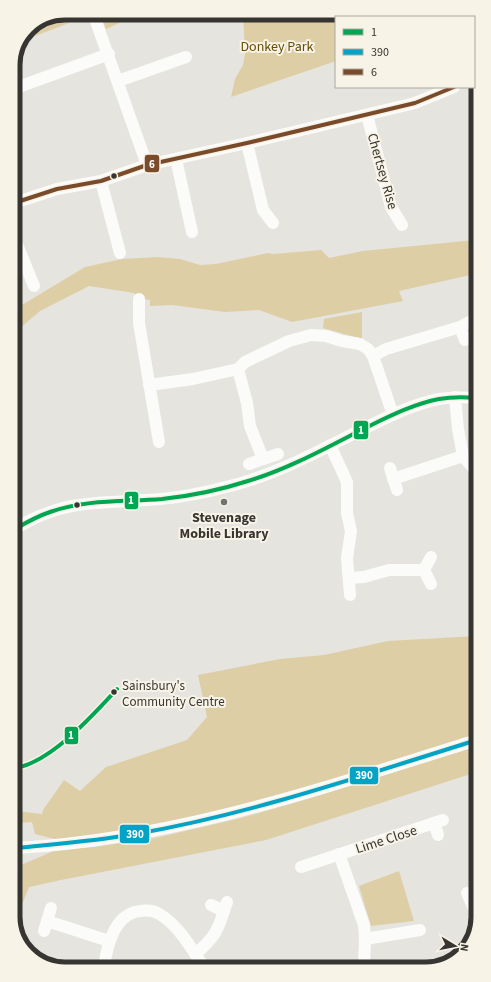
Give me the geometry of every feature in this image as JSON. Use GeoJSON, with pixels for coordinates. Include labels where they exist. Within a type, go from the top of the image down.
{"type":"FeatureCollection","features":[{"type":"Feature","properties":{"kind":"street"},"geometry":{"type":"LineString","coordinates":[[96,20],[147,165]]}},
{"type":"Feature","properties":{"kind":"street"},"geometry":{"type":"LineString","coordinates":[[20,86],[109,54]]}},
{"type":"Feature","properties":{"kind":"street"},"geometry":{"type":"LineString","coordinates":[[118,81],[186,57]]}},
{"type":"Feature","properties":{"kind":"street","name":"Chertsey Rise"},"geometry":{"type":"LineString","coordinates":[[20,201],[57,189],[101,181],[147,165],[415,103],[452,88]]}},
{"type":"Feature","properties":{"kind":"street","name":"Chertsey Rise"},"geometry":{"type":"LineString","coordinates":[[367,115],[391,207],[402,225]]}},
{"type":"Feature","properties":{"kind":"street"},"geometry":{"type":"LineString","coordinates":[[247,143],[263,210],[273,223]]}},
{"type":"Feature","properties":{"kind":"street"},"geometry":{"type":"LineString","coordinates":[[176,159],[192,232]]}},
{"type":"Feature","properties":{"kind":"street"},"geometry":{"type":"LineString","coordinates":[[101,181],[120,253]]}},
{"type":"Feature","properties":{"kind":"street"},"geometry":{"type":"LineString","coordinates":[[20,252],[34,286]]}},
{"type":"Feature","properties":{"kind":"street"},"geometry":{"type":"LineString","coordinates":[[140,299],[139,323],[159,442]]}},
{"type":"Feature","properties":{"kind":"street"},"geometry":{"type":"LineString","coordinates":[[373,356],[386,349],[460,326],[471,321]]}},
{"type":"Feature","properties":{"kind":"street"},"geometry":{"type":"LineString","coordinates":[[460,326],[465,340]]}},
{"type":"Feature","properties":{"kind":"street"},"geometry":{"type":"LineString","coordinates":[[149,385],[193,380],[238,369],[245,362],[289,341],[311,334],[360,344],[368,348],[373,356],[393,415]]}},
{"type":"Feature","properties":{"kind":"street"},"geometry":{"type":"LineString","coordinates":[[238,369],[250,426],[263,459]]}},
{"type":"Feature","properties":{"kind":"street"},"geometry":{"type":"LineString","coordinates":[[455,397],[458,429],[464,456],[471,465]]}},
{"type":"Feature","properties":{"kind":"street"},"geometry":{"type":"LineString","coordinates":[[20,526],[29,520],[44,514],[75,505],[189,496],[231,486],[267,474],[393,415],[426,402],[455,397],[471,398]]}},
{"type":"Feature","properties":{"kind":"street"},"geometry":{"type":"LineString","coordinates":[[330,445],[347,482],[347,513],[351,531],[347,558],[350,595]]}},
{"type":"Feature","properties":{"kind":"street"},"geometry":{"type":"LineString","coordinates":[[250,464],[278,454]]}},
{"type":"Feature","properties":{"kind":"street"},"geometry":{"type":"LineString","coordinates":[[393,479],[464,456]]}},
{"type":"Feature","properties":{"kind":"street"},"geometry":{"type":"LineString","coordinates":[[424,570],[431,557]]}},
{"type":"Feature","properties":{"kind":"street"},"geometry":{"type":"LineString","coordinates":[[349,578],[364,577],[398,569],[424,570]]}},
{"type":"Feature","properties":{"kind":"street"},"geometry":{"type":"LineString","coordinates":[[424,570],[431,584]]}},
{"type":"Feature","properties":{"kind":"street"},"geometry":{"type":"LineString","coordinates":[[20,848],[83,842],[122,836],[228,815],[310,792],[471,742]]}},
{"type":"Feature","properties":{"kind":"street","name":"Lime Close"},"geometry":{"type":"LineString","coordinates":[[301,867],[314,868],[339,854],[438,822],[438,835]]}},
{"type":"Feature","properties":{"kind":"street","name":"Lime Close"},"geometry":{"type":"LineString","coordinates":[[339,854],[364,925],[364,962]]}},
{"type":"Feature","properties":{"kind":"street"},"geometry":{"type":"LineString","coordinates":[[467,893],[471,900]]}},
{"type":"Feature","properties":{"kind":"street"},"geometry":{"type":"LineString","coordinates":[[195,954],[218,931],[226,906],[211,904]]}},
{"type":"Feature","properties":{"kind":"street"},"geometry":{"type":"LineString","coordinates":[[51,908],[45,926],[109,941]]}},
{"type":"Feature","properties":{"kind":"street"},"geometry":{"type":"LineString","coordinates":[[104,962],[109,941],[118,923],[127,915],[139,911],[151,911],[160,914],[177,929],[200,962]]}},
{"type":"Feature","properties":{"kind":"street"},"geometry":{"type":"LineString","coordinates":[[365,939],[405,938],[420,930]]}},
{"type":"Feature","properties":{"kind":"green space"},"geometry":{"type":"Polygon","coordinates":[[[65,20],[77,20],[30,38],[33,33],[48,23],[65,20]]]}},
{"type":"Feature","properties":{"kind":"green space"},"geometry":{"type":"Polygon","coordinates":[[[103,20],[126,20],[106,29],[103,20]]]}},
{"type":"Feature","properties":{"kind":"green space"},"geometry":{"type":"Polygon","coordinates":[[[126,20],[145,20],[136,22],[126,20]]]}},
{"type":"Feature","properties":{"kind":"green space","name":"Donkey Park"},"geometry":{"type":"Polygon","coordinates":[[[243,20],[335,20],[335,61],[231,97],[235,79],[243,65],[245,54],[243,20]]]}},
{"type":"Feature","properties":{"kind":"green space"},"geometry":{"type":"Polygon","coordinates":[[[471,240],[471,275],[399,291],[403,301],[292,322],[259,310],[225,312],[172,305],[150,306],[150,300],[138,298],[134,293],[89,286],[40,311],[20,328],[20,307],[22,305],[85,267],[122,259],[158,257],[180,259],[200,265],[216,264],[268,253],[273,254],[321,250],[329,258],[363,251],[471,240]]]}},
{"type":"Feature","properties":{"kind":"green space"},"geometry":{"type":"Polygon","coordinates":[[[362,312],[362,339],[323,328],[324,319],[362,312]]]}},
{"type":"Feature","properties":{"kind":"green space"},"geometry":{"type":"Polygon","coordinates":[[[471,636],[471,736],[315,785],[221,811],[117,832],[58,840],[35,834],[32,822],[20,823],[20,811],[42,814],[43,810],[64,780],[80,791],[106,767],[187,740],[207,717],[198,675],[280,659],[324,655],[388,641],[471,636]]]}},
{"type":"Feature","properties":{"kind":"green space"},"geometry":{"type":"Polygon","coordinates":[[[471,748],[471,774],[266,840],[29,887],[20,910],[20,865],[56,850],[94,847],[155,838],[241,818],[471,748]]]}},
{"type":"Feature","properties":{"kind":"green space"},"geometry":{"type":"Polygon","coordinates":[[[399,871],[414,921],[371,926],[359,886],[399,871]]]}},
{"type":"Feature","properties":{"kind":"transit line","name":"6"},"geometry":{"type":"LineString","coordinates":[[20,201],[57,189],[101,181],[147,165],[415,103],[452,88]]}},
{"type":"Feature","properties":{"kind":"transit line","name":"1"},"geometry":{"type":"LineString","coordinates":[[20,526],[32,519],[77,505],[173,498],[237,484],[263,476],[292,464],[321,451],[372,424],[410,408],[429,401],[444,398],[471,398]]}},
{"type":"Feature","properties":{"kind":"transit line","name":"1"},"geometry":{"type":"LineString","coordinates":[[20,767],[30,764],[44,756],[71,736],[117,689]]}},
{"type":"Feature","properties":{"kind":"transit line","name":"390"},"geometry":{"type":"LineString","coordinates":[[20,848],[120,836],[178,826],[221,816],[307,793],[471,742]]}},
{"type":"Feature","properties":{"kind":"place","name":"Stevenage Mobile Library"},"geometry":{"type":"Point","coordinates":[224,502]}},
{"type":"Feature","properties":{"kind":"place","name":"Sainsbury's Community Centre"},"geometry":{"type":"Point","coordinates":[114,692]}}]}
